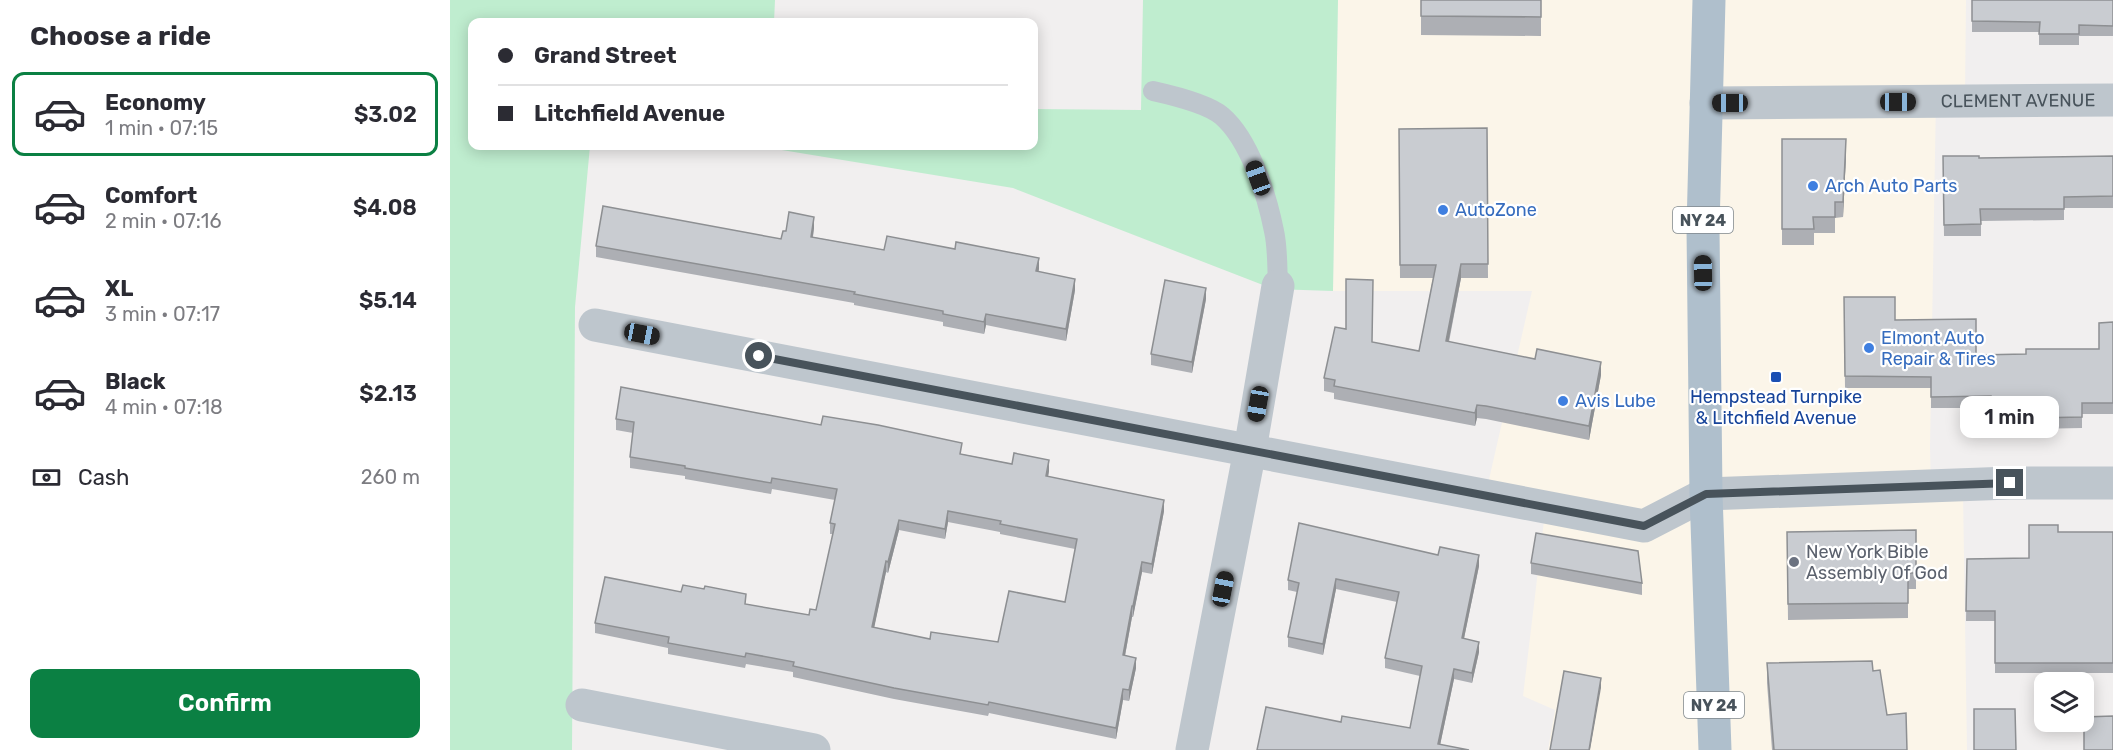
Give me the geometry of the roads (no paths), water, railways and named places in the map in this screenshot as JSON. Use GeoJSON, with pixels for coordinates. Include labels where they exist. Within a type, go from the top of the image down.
{"type":"FeatureCollection","features":[{"type":"Feature","properties":{"kind":"main road","name":"NY 24"},"geometry":{"type":"LineString","coordinates":[[1709,0],[1703,228],[1706,494],[1715,750]]}},
{"type":"Feature","properties":{"kind":"street","name":"CLEMENT AVENUE"},"geometry":{"type":"LineString","coordinates":[[1706,103],[2113,100]]}},
{"type":"Feature","properties":{"kind":"street"},"geometry":{"type":"LineString","coordinates":[[1192,750],[1250,450],[1278,286]]}},
{"type":"Feature","properties":{"kind":"street"},"geometry":{"type":"LineString","coordinates":[[595,325],[1644,526],[1706,494],[2010,483],[2113,483]]}},
{"type":"Feature","properties":{"kind":"street"},"geometry":{"type":"LineString","coordinates":[[582,705],[814,750]]}},
{"type":"Feature","properties":{"kind":"lane"},"geometry":{"type":"LineString","coordinates":[[1153,91],[1186,99],[1221,115],[1246,147],[1264,194],[1274,233],[1278,286]]}},
{"type":"Feature","properties":{"kind":"place","name":"Arch Auto Parts"},"geometry":{"type":"Point","coordinates":[1813,186]}},
{"type":"Feature","properties":{"kind":"place","name":"AutoZone"},"geometry":{"type":"Point","coordinates":[1443,210]}},
{"type":"Feature","properties":{"kind":"place","name":"Elmont Auto Repair & Tires"},"geometry":{"type":"Point","coordinates":[1869,348]}},
{"type":"Feature","properties":{"kind":"place","name":"Hempstead Turnpike & Litchfield Avenue"},"geometry":{"type":"Point","coordinates":[1776,377]}},
{"type":"Feature","properties":{"kind":"place","name":"Avis Lube"},"geometry":{"type":"Point","coordinates":[1563,401]}},
{"type":"Feature","properties":{"kind":"place","name":"New York Bible Assembly Of God"},"geometry":{"type":"Point","coordinates":[1794,562]}}]}
